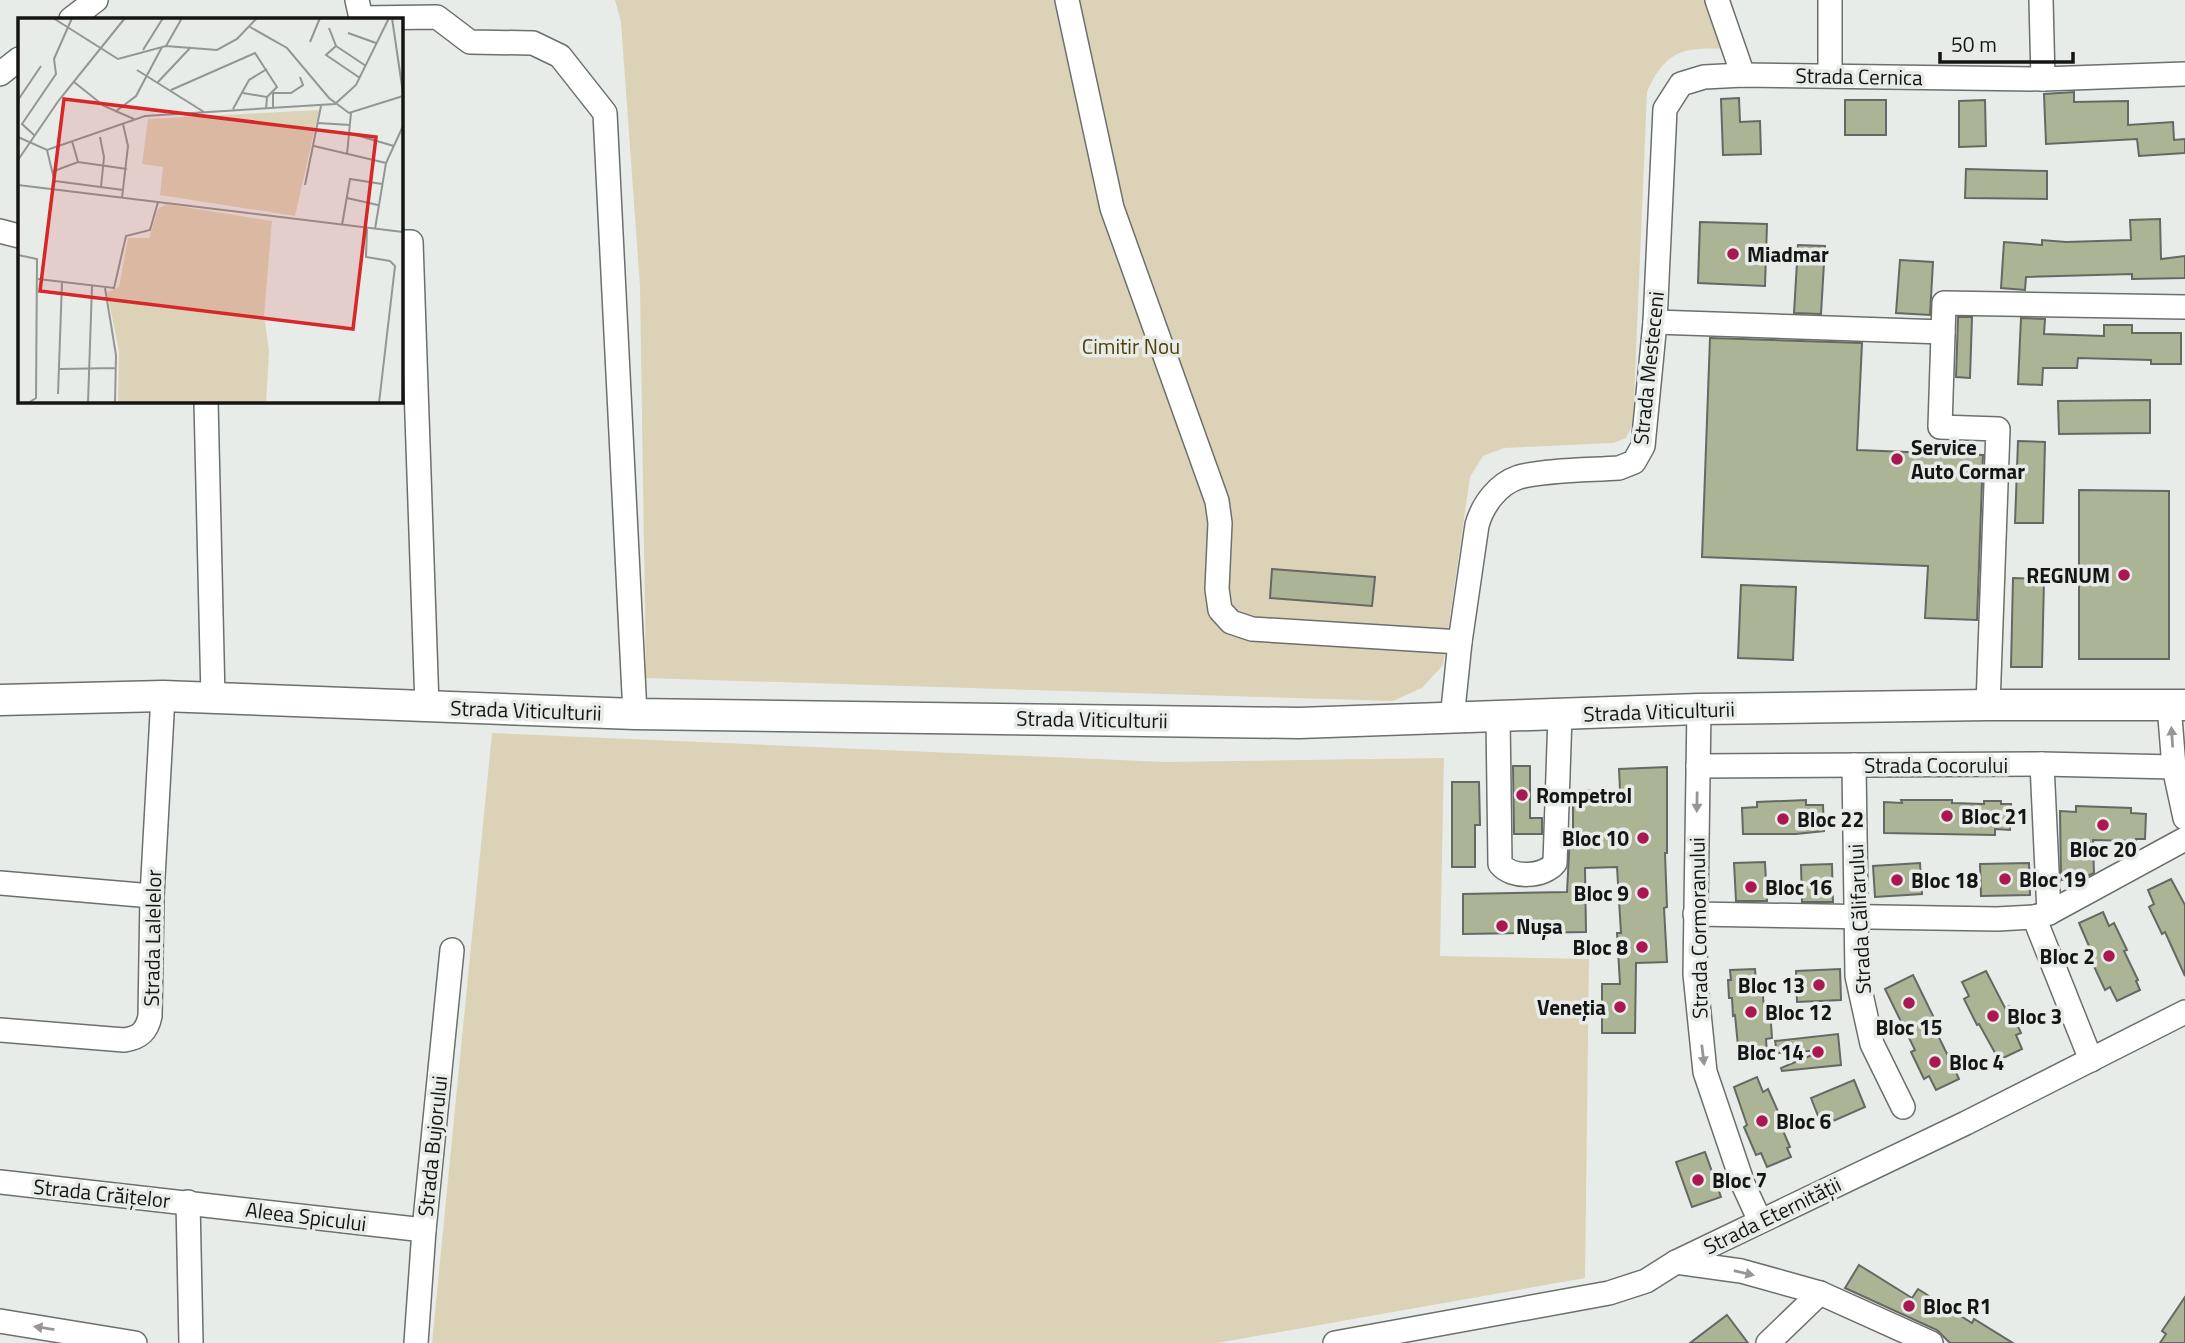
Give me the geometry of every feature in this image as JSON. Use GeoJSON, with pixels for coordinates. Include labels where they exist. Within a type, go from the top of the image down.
{"type":"FeatureCollection","features":[{"type":"Feature","properties":{"kind":"main road","name":"Strada Viticulturii"},"geometry":{"type":"LineString","coordinates":[[0,700],[163,696],[635,714],[1299,723],[1699,709],[2177,705]]}},
{"type":"Feature","properties":{"kind":"street"},"geometry":{"type":"LineString","coordinates":[[72,18],[96,0]]}},
{"type":"Feature","properties":{"kind":"street"},"geometry":{"type":"LineString","coordinates":[[357,0],[361,18],[437,17],[470,43],[533,43],[560,56],[605,113],[635,714]]}},
{"type":"Feature","properties":{"kind":"street"},"geometry":{"type":"LineString","coordinates":[[1067,0],[1112,208],[1217,501],[1220,523],[1217,589],[1220,610],[1231,622],[1252,629],[1460,642]]}},
{"type":"Feature","properties":{"kind":"street"},"geometry":{"type":"LineString","coordinates":[[1717,0],[1743,75]]}},
{"type":"Feature","properties":{"kind":"street"},"geometry":{"type":"LineString","coordinates":[[1830,0],[1830,75]]}},
{"type":"Feature","properties":{"kind":"street"},"geometry":{"type":"LineString","coordinates":[[2041,0],[2043,79]]}},
{"type":"Feature","properties":{"kind":"street"},"geometry":{"type":"LineString","coordinates":[[0,74],[18,60]]}},
{"type":"Feature","properties":{"kind":"street","name":"Strada Cernica"},"geometry":{"type":"LineString","coordinates":[[1743,75],[2043,79],[2185,74]]}},
{"type":"Feature","properties":{"kind":"street","name":"Strada Mesteceni"},"geometry":{"type":"LineString","coordinates":[[1452,719],[1460,642],[1481,509],[1500,488],[1519,478],[1619,468],[1634,462],[1643,446],[1655,322],[1665,109],[1681,84],[1704,77],[1743,75]]}},
{"type":"Feature","properties":{"kind":"street"},"geometry":{"type":"LineString","coordinates":[[0,231],[18,236]]}},
{"type":"Feature","properties":{"kind":"street"},"geometry":{"type":"LineString","coordinates":[[402,243],[411,242],[427,706]]}},
{"type":"Feature","properties":{"kind":"street"},"geometry":{"type":"LineString","coordinates":[[1988,705],[1998,429],[1940,427],[1944,303],[2185,307]]}},
{"type":"Feature","properties":{"kind":"street"},"geometry":{"type":"LineString","coordinates":[[1655,322],[1943,332]]}},
{"type":"Feature","properties":{"kind":"street"},"geometry":{"type":"LineString","coordinates":[[206,402],[213,698]]}},
{"type":"Feature","properties":{"kind":"street","name":"Strada Lalelelor"},"geometry":{"type":"LineString","coordinates":[[0,1030],[124,1040],[142,1034],[148,1026],[163,696]]}},
{"type":"Feature","properties":{"kind":"street"},"geometry":{"type":"LineString","coordinates":[[2177,705],[2174,767],[2185,818]]}},
{"type":"Feature","properties":{"kind":"street","name":"Strada Cormoranului"},"geometry":{"type":"LineString","coordinates":[[1699,709],[1695,974],[1705,1072],[1743,1184],[1760,1221]]}},
{"type":"Feature","properties":{"kind":"street"},"geometry":{"type":"LineString","coordinates":[[1498,717],[1500,864],[1512,873],[1531,874],[1549,870],[1555,863],[1559,715]]}},
{"type":"Feature","properties":{"kind":"street"},"geometry":{"type":"LineString","coordinates":[[2042,764],[2041,915],[2091,1060]]}},
{"type":"Feature","properties":{"kind":"street","name":"Strada Cocorului"},"geometry":{"type":"LineString","coordinates":[[1698,766],[2042,764],[2174,767]]}},
{"type":"Feature","properties":{"kind":"street","name":"Strada Călifarului"},"geometry":{"type":"LineString","coordinates":[[1854,765],[1857,976],[1872,1044],[1903,1107]]}},
{"type":"Feature","properties":{"kind":"street"},"geometry":{"type":"LineString","coordinates":[[1695,914],[1997,919],[2041,915],[2185,839]]}},
{"type":"Feature","properties":{"kind":"street"},"geometry":{"type":"LineString","coordinates":[[0,883],[152,896]]}},
{"type":"Feature","properties":{"kind":"street","name":"Strada Bujorului"},"geometry":{"type":"LineString","coordinates":[[416,1343],[424,1230],[452,950]]}},
{"type":"Feature","properties":{"kind":"street","name":"Strada Eternității"},"geometry":{"type":"LineString","coordinates":[[1335,1343],[1609,1293],[1646,1281],[1676,1262],[1966,1123],[2185,1012]]}},
{"type":"Feature","properties":{"kind":"street","name":"Strada Crăițelor"},"geometry":{"type":"LineString","coordinates":[[0,1182],[188,1202],[191,1343]]}},
{"type":"Feature","properties":{"kind":"street","name":"Aleea Spicului"},"geometry":{"type":"LineString","coordinates":[[188,1202],[424,1230]]}},
{"type":"Feature","properties":{"kind":"street"},"geometry":{"type":"LineString","coordinates":[[1676,1262],[1741,1271],[1820,1293],[1900,1336],[1931,1343]]}},
{"type":"Feature","properties":{"kind":"street"},"geometry":{"type":"LineString","coordinates":[[1768,1343],[1820,1293]]}},
{"type":"Feature","properties":{"kind":"street"},"geometry":{"type":"LineString","coordinates":[[0,1321],[135,1343]]}},
{"type":"Feature","properties":{"kind":"green space","name":"Cimitir Nou"},"geometry":{"type":"Polygon","coordinates":[[[615,0],[1709,0],[1725,49],[1698,49],[1677,54],[1661,68],[1647,92],[1633,423],[1626,438],[1613,443],[1504,448],[1483,456],[1470,477],[1443,665],[1422,688],[1393,701],[646,678],[640,286],[621,22],[615,0]]]}},
{"type":"Feature","properties":{"kind":"green space"},"geometry":{"type":"Polygon","coordinates":[[[492,733],[1165,762],[1444,758],[1440,956],[1589,959],[1585,1278],[1217,1343],[432,1343],[492,733]]]}},
{"type":"Feature","properties":{"kind":"building"},"geometry":{"type":"Polygon","coordinates":[[[2074,92],[2074,102],[2128,101],[2128,125],[2173,122],[2174,140],[2185,139],[2185,153],[2139,156],[2137,139],[2046,144],[2044,94],[2074,92]]]}},
{"type":"Feature","properties":{"kind":"building"},"geometry":{"type":"Polygon","coordinates":[[[1739,98],[1740,122],[1760,121],[1761,154],[1723,155],[1721,99],[1739,98]]]}},
{"type":"Feature","properties":{"kind":"building"},"geometry":{"type":"Polygon","coordinates":[[[1845,100],[1886,100],[1886,135],[1845,135],[1845,100]]]}},
{"type":"Feature","properties":{"kind":"building"},"geometry":{"type":"Polygon","coordinates":[[[1985,100],[1986,146],[1959,147],[1959,101],[1985,100]]]}},
{"type":"Feature","properties":{"kind":"building"},"geometry":{"type":"Polygon","coordinates":[[[1966,169],[2047,171],[2047,199],[1965,198],[1966,169]]]}},
{"type":"Feature","properties":{"kind":"building"},"geometry":{"type":"Polygon","coordinates":[[[2160,219],[2161,259],[2185,256],[2185,278],[2132,279],[2132,274],[2026,277],[2025,290],[2001,288],[2004,242],[2042,245],[2042,240],[2131,240],[2130,220],[2160,219]]]}},
{"type":"Feature","properties":{"kind":"building","name":"Miadmar"},"geometry":{"type":"Polygon","coordinates":[[[1700,222],[1767,224],[1765,286],[1698,283],[1700,222]]]}},
{"type":"Feature","properties":{"kind":"building"},"geometry":{"type":"Polygon","coordinates":[[[1798,245],[1825,246],[1821,314],[1794,313],[1798,245]]]}},
{"type":"Feature","properties":{"kind":"building"},"geometry":{"type":"Polygon","coordinates":[[[1900,260],[1933,262],[1930,315],[1896,313],[1900,260]]]}},
{"type":"Feature","properties":{"kind":"building"},"geometry":{"type":"Polygon","coordinates":[[[1958,317],[1972,317],[1970,378],[1956,377],[1958,317]]]}},
{"type":"Feature","properties":{"kind":"building"},"geometry":{"type":"Polygon","coordinates":[[[2021,318],[2045,319],[2044,334],[2104,336],[2104,325],[2132,325],[2132,333],[2181,333],[2181,364],[2151,364],[2151,360],[2078,358],[2077,368],[2043,368],[2042,385],[2018,384],[2021,318]]]}},
{"type":"Feature","properties":{"kind":"building"},"geometry":{"type":"Polygon","coordinates":[[[1710,338],[1862,343],[1857,450],[1983,455],[1977,620],[1925,618],[1928,566],[1702,557],[1710,338]]]}},
{"type":"Feature","properties":{"kind":"building"},"geometry":{"type":"Polygon","coordinates":[[[2150,400],[2150,433],[2059,434],[2058,401],[2150,400]]]}},
{"type":"Feature","properties":{"kind":"building"},"geometry":{"type":"Polygon","coordinates":[[[2018,441],[2045,442],[2043,523],[2015,523],[2018,441]]]}},
{"type":"Feature","properties":{"kind":"building","name":"REGNUM"},"geometry":{"type":"Polygon","coordinates":[[[2079,490],[2169,491],[2169,659],[2079,659],[2079,490]]]}},
{"type":"Feature","properties":{"kind":"building"},"geometry":{"type":"Polygon","coordinates":[[[1272,569],[1375,577],[1372,606],[1270,598],[1272,569]]]}},
{"type":"Feature","properties":{"kind":"building"},"geometry":{"type":"Polygon","coordinates":[[[2013,578],[2044,579],[2042,667],[2011,667],[2013,578]]]}},
{"type":"Feature","properties":{"kind":"building"},"geometry":{"type":"Polygon","coordinates":[[[1741,585],[1796,587],[1793,660],[1738,658],[1741,585]]]}},
{"type":"Feature","properties":{"kind":"building"},"geometry":{"type":"Polygon","coordinates":[[[1513,766],[1530,766],[1530,818],[1542,818],[1542,834],[1514,834],[1513,766]]]}},
{"type":"Feature","properties":{"kind":"building"},"geometry":{"type":"Polygon","coordinates":[[[1667,767],[1667,907],[1664,908],[1667,962],[1636,963],[1635,1033],[1602,1033],[1602,984],[1620,984],[1617,933],[1621,933],[1617,867],[1585,868],[1586,932],[1463,934],[1463,894],[1567,892],[1570,834],[1573,834],[1573,791],[1620,790],[1619,769],[1667,767]]]}},
{"type":"Feature","properties":{"kind":"building"},"geometry":{"type":"Polygon","coordinates":[[[1452,782],[1479,782],[1480,825],[1475,825],[1475,867],[1452,867],[1452,782]]]}},
{"type":"Feature","properties":{"kind":"building","name":"Bloc 22"},"geometry":{"type":"Polygon","coordinates":[[[1806,800],[1806,805],[1823,805],[1824,831],[1743,834],[1742,808],[1757,807],[1757,802],[1806,800]]]}},
{"type":"Feature","properties":{"kind":"building","name":"Bloc 21"},"geometry":{"type":"Polygon","coordinates":[[[1901,800],[1952,800],[1952,803],[1984,804],[1984,801],[2001,801],[2001,804],[2011,804],[2010,830],[1995,829],[1995,835],[1884,833],[1884,802],[1902,803],[1901,800]]]}},
{"type":"Feature","properties":{"kind":"building","name":"Bloc 20"},"geometry":{"type":"Polygon","coordinates":[[[2076,806],[2131,808],[2131,813],[2146,814],[2145,839],[2093,840],[2094,873],[2081,879],[2061,880],[2060,811],[2076,812],[2076,806]]]}},
{"type":"Feature","properties":{"kind":"building","name":"Bloc 16"},"geometry":{"type":"Polygon","coordinates":[[[1765,862],[1767,901],[1736,901],[1734,863],[1765,862]]]}},
{"type":"Feature","properties":{"kind":"building","name":"Bloc 18"},"geometry":{"type":"Polygon","coordinates":[[[1920,863],[1922,894],[1875,897],[1873,866],[1920,863]]]}},
{"type":"Feature","properties":{"kind":"building","name":"Bloc 19"},"geometry":{"type":"Polygon","coordinates":[[[2029,863],[2030,895],[1981,896],[1980,864],[2029,863]]]}},
{"type":"Feature","properties":{"kind":"building"},"geometry":{"type":"Polygon","coordinates":[[[1832,864],[1833,902],[1802,902],[1801,865],[1832,864]]]}},
{"type":"Feature","properties":{"kind":"building"},"geometry":{"type":"Polygon","coordinates":[[[2171,879],[2185,905],[2185,976],[2165,932],[2162,934],[2149,907],[2154,904],[2148,890],[2171,879]]]}},
{"type":"Feature","properties":{"kind":"building","name":"Bloc 2"},"geometry":{"type":"Polygon","coordinates":[[[2103,912],[2109,926],[2114,923],[2127,950],[2124,951],[2140,990],[2117,1001],[2110,987],[2105,990],[2079,923],[2103,912]]]}},
{"type":"Feature","properties":{"kind":"building","name":"Bloc 12"},"geometry":{"type":"Polygon","coordinates":[[[1755,969],[1756,983],[1762,983],[1764,1009],[1770,1009],[1772,1038],[1766,1039],[1767,1054],[1742,1056],[1741,1046],[1738,1046],[1732,998],[1729,998],[1728,980],[1731,980],[1730,970],[1755,969]]]}},
{"type":"Feature","properties":{"kind":"building","name":"Bloc 13"},"geometry":{"type":"Polygon","coordinates":[[[1840,969],[1841,1000],[1797,1002],[1796,971],[1840,969]]]}},
{"type":"Feature","properties":{"kind":"building","name":"Bloc 3"},"geometry":{"type":"Polygon","coordinates":[[[1986,971],[2005,1008],[2009,1006],[2021,1033],[2016,1035],[2022,1049],[1999,1060],[1964,999],[1969,996],[1962,982],[1986,971]]]}},
{"type":"Feature","properties":{"kind":"building"},"geometry":{"type":"Polygon","coordinates":[[[1913,975],[1934,1018],[1930,1019],[1957,1069],[1955,1070],[1959,1079],[1936,1090],[1929,1076],[1924,1079],[1911,1052],[1915,1050],[1885,989],[1913,975]]]}},
{"type":"Feature","properties":{"kind":"building","name":"Bloc 14"},"geometry":{"type":"Polygon","coordinates":[[[1838,1034],[1841,1065],[1782,1071],[1781,1068],[1824,1050],[1777,1053],[1775,1041],[1838,1034]]]}},
{"type":"Feature","properties":{"kind":"building","name":"Bloc 6"},"geometry":{"type":"Polygon","coordinates":[[[1757,1077],[1763,1092],[1768,1089],[1790,1147],[1787,1148],[1791,1157],[1767,1167],[1761,1153],[1756,1155],[1744,1127],[1747,1125],[1734,1087],[1757,1077]]]}},
{"type":"Feature","properties":{"kind":"building"},"geometry":{"type":"Polygon","coordinates":[[[1854,1080],[1865,1107],[1822,1126],[1811,1098],[1854,1080]]]}},
{"type":"Feature","properties":{"kind":"building","name":"Bloc 7"},"geometry":{"type":"Polygon","coordinates":[[[1705,1152],[1721,1197],[1692,1207],[1676,1162],[1705,1152]]]}},
{"type":"Feature","properties":{"kind":"building","name":"Bloc R1"},"geometry":{"type":"Polygon","coordinates":[[[1859,1265],[1912,1298],[1918,1289],[1972,1323],[1974,1319],[2013,1343],[1950,1343],[1937,1330],[1845,1288],[1859,1265]]]}},
{"type":"Feature","properties":{"kind":"building"},"geometry":{"type":"Polygon","coordinates":[[[2185,1297],[2185,1343],[2160,1343],[2166,1334],[2162,1331],[2185,1297]]]}},
{"type":"Feature","properties":{"kind":"building"},"geometry":{"type":"Polygon","coordinates":[[[1727,1315],[1748,1343],[1690,1343],[1727,1315]]]}},
{"type":"Feature","properties":{"kind":"place","name":"Miadmar"},"geometry":{"type":"Point","coordinates":[1733,254]}},
{"type":"Feature","properties":{"kind":"place","name":"Service Auto Cormar"},"geometry":{"type":"Point","coordinates":[1897,459]}},
{"type":"Feature","properties":{"kind":"place","name":"REGNUM"},"geometry":{"type":"Point","coordinates":[2124,575]}},
{"type":"Feature","properties":{"kind":"place","name":"Rompetrol"},"geometry":{"type":"Point","coordinates":[1522,795]}},
{"type":"Feature","properties":{"kind":"place","name":"Bloc 21"},"geometry":{"type":"Point","coordinates":[1947,816]}},
{"type":"Feature","properties":{"kind":"place","name":"Bloc 22"},"geometry":{"type":"Point","coordinates":[1783,819]}},
{"type":"Feature","properties":{"kind":"place","name":"Bloc 20"},"geometry":{"type":"Point","coordinates":[2103,825]}},
{"type":"Feature","properties":{"kind":"place","name":"Bloc 10"},"geometry":{"type":"Point","coordinates":[1643,838]}},
{"type":"Feature","properties":{"kind":"place","name":"Bloc 19"},"geometry":{"type":"Point","coordinates":[2005,879]}},
{"type":"Feature","properties":{"kind":"place","name":"Bloc 18"},"geometry":{"type":"Point","coordinates":[1897,880]}},
{"type":"Feature","properties":{"kind":"place","name":"Bloc 16"},"geometry":{"type":"Point","coordinates":[1751,887]}},
{"type":"Feature","properties":{"kind":"place","name":"Bloc 9"},"geometry":{"type":"Point","coordinates":[1643,893]}},
{"type":"Feature","properties":{"kind":"place","name":"Nușa"},"geometry":{"type":"Point","coordinates":[1502,926]}},
{"type":"Feature","properties":{"kind":"place","name":"Bloc 8"},"geometry":{"type":"Point","coordinates":[1642,947]}},
{"type":"Feature","properties":{"kind":"place","name":"Bloc 2"},"geometry":{"type":"Point","coordinates":[2109,956]}},
{"type":"Feature","properties":{"kind":"place","name":"Bloc 13"},"geometry":{"type":"Point","coordinates":[1819,985]}},
{"type":"Feature","properties":{"kind":"place","name":"Bloc 15"},"geometry":{"type":"Point","coordinates":[1909,1003]}},
{"type":"Feature","properties":{"kind":"place","name":"Veneția"},"geometry":{"type":"Point","coordinates":[1620,1007]}},
{"type":"Feature","properties":{"kind":"place","name":"Bloc 12"},"geometry":{"type":"Point","coordinates":[1751,1012]}},
{"type":"Feature","properties":{"kind":"place","name":"Bloc 3"},"geometry":{"type":"Point","coordinates":[1993,1016]}},
{"type":"Feature","properties":{"kind":"place","name":"Bloc 14"},"geometry":{"type":"Point","coordinates":[1818,1052]}},
{"type":"Feature","properties":{"kind":"place","name":"Bloc 4"},"geometry":{"type":"Point","coordinates":[1935,1062]}},
{"type":"Feature","properties":{"kind":"place","name":"Bloc 6"},"geometry":{"type":"Point","coordinates":[1762,1121]}},
{"type":"Feature","properties":{"kind":"place","name":"Bloc 7"},"geometry":{"type":"Point","coordinates":[1698,1180]}},
{"type":"Feature","properties":{"kind":"place","name":"Bloc R1"},"geometry":{"type":"Point","coordinates":[1909,1306]}}]}
